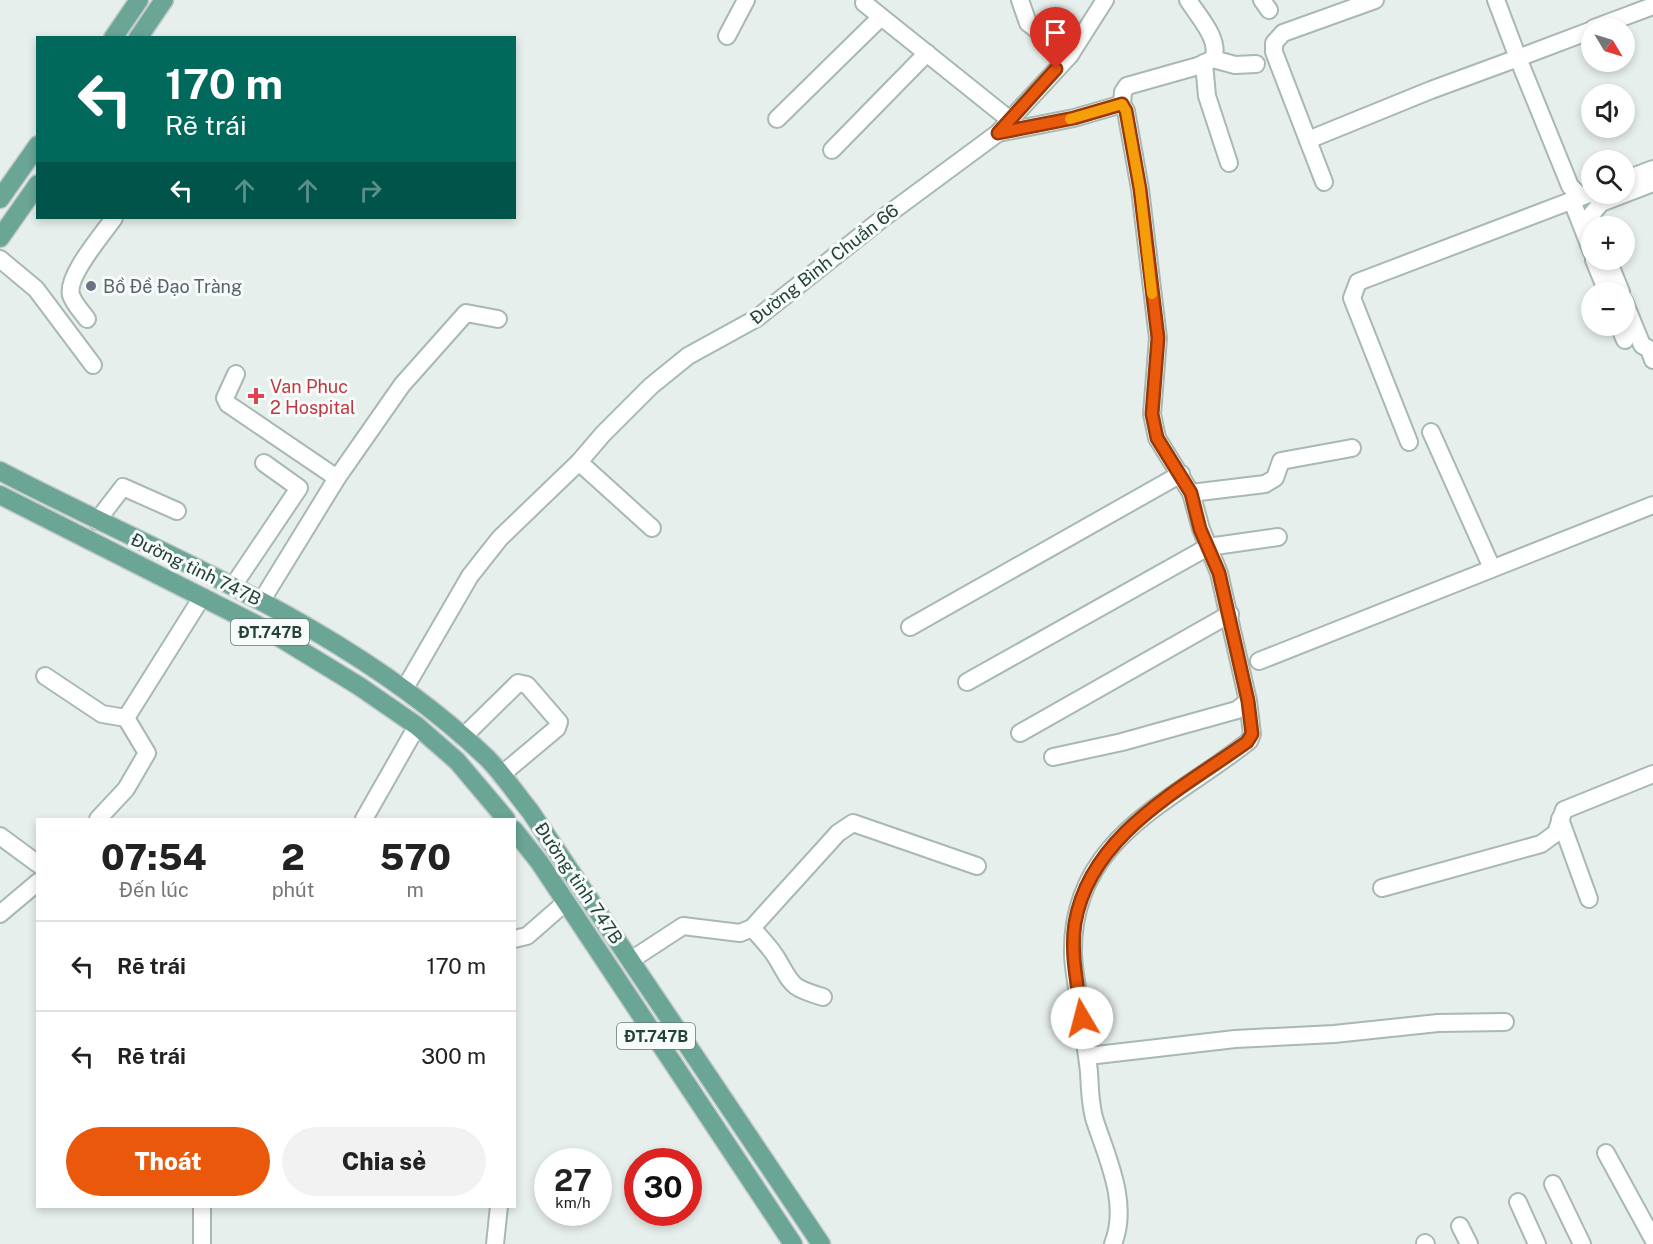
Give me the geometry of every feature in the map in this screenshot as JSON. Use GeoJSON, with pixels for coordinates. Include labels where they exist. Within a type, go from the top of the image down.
{"type":"FeatureCollection","features":[{"type":"Feature","properties":{"kind":"main road"},"geometry":{"type":"LineString","coordinates":[[114,36],[139,0]]}},
{"type":"Feature","properties":{"kind":"main road"},"geometry":{"type":"LineString","coordinates":[[139,36],[164,0]]}},
{"type":"Feature","properties":{"kind":"main road"},"geometry":{"type":"LineString","coordinates":[[0,199],[36,149]]}},
{"type":"Feature","properties":{"kind":"main road"},"geometry":{"type":"LineString","coordinates":[[0,238],[36,187]]}},
{"type":"Feature","properties":{"kind":"main road","name":"Đường tỉnh 747B"},"geometry":{"type":"LineString","coordinates":[[0,471],[262,600],[384,673],[463,737],[501,775],[530,811],[821,1244]]}},
{"type":"Feature","properties":{"kind":"main road","name":"Đường tỉnh 747B"},"geometry":{"type":"LineString","coordinates":[[0,495],[279,637],[359,686],[417,726],[457,761],[505,818]]}},
{"type":"Feature","properties":{"kind":"main road","name":"Đường tỉnh 747B"},"geometry":{"type":"LineString","coordinates":[[516,833],[566,902],[793,1244]]}},
{"type":"Feature","properties":{"kind":"main road"},"geometry":{"type":"LineString","coordinates":[[709,1115],[727,1104]]}},
{"type":"Feature","properties":{"kind":"street"},"geometry":{"type":"LineString","coordinates":[[727,36],[746,0]]}},
{"type":"Feature","properties":{"kind":"street"},"geometry":{"type":"LineString","coordinates":[[1020,0],[1028,23],[1070,55]]}},
{"type":"Feature","properties":{"kind":"street"},"geometry":{"type":"LineString","coordinates":[[1188,0],[1214,40],[1217,51],[1209,61],[1207,96],[1229,163]]}},
{"type":"Feature","properties":{"kind":"street"},"geometry":{"type":"LineString","coordinates":[[1324,182],[1274,52],[1275,43],[1283,33],[1375,0]]}},
{"type":"Feature","properties":{"kind":"street"},"geometry":{"type":"LineString","coordinates":[[1496,0],[1570,186],[1581,196]]}},
{"type":"Feature","properties":{"kind":"street","name":"Đường Bình Chuẩn 66"},"geometry":{"type":"LineString","coordinates":[[405,688],[470,576],[500,538],[579,462],[603,434],[651,386],[688,356],[758,318],[883,218],[998,133],[1070,55],[1100,2]]}},
{"type":"Feature","properties":{"kind":"street"},"geometry":{"type":"LineString","coordinates":[[864,3],[1010,120]]}},
{"type":"Feature","properties":{"kind":"street"},"geometry":{"type":"LineString","coordinates":[[1622,18],[1653,6]]}},
{"type":"Feature","properties":{"kind":"street"},"geometry":{"type":"LineString","coordinates":[[777,119],[881,17]]}},
{"type":"Feature","properties":{"kind":"street"},"geometry":{"type":"LineString","coordinates":[[1308,140],[1431,90],[1581,34]]}},
{"type":"Feature","properties":{"kind":"street"},"geometry":{"type":"LineString","coordinates":[[832,150],[927,53]]}},
{"type":"Feature","properties":{"kind":"street"},"geometry":{"type":"LineString","coordinates":[[1113,1244],[1119,1228],[1120,1210],[1110,1165],[1093,1116],[1088,1056],[1073,955],[1075,924],[1082,894],[1098,864],[1125,832],[1160,802],[1249,741],[1252,734],[1248,701],[1219,573],[1191,493],[1157,438],[1152,414],[1158,338],[1140,189],[1126,111],[1122,104],[1123,92],[1127,86],[1209,61],[1235,65],[1256,64]]}},
{"type":"Feature","properties":{"kind":"street"},"geometry":{"type":"LineString","coordinates":[[998,133],[1074,118],[1122,104]]}},
{"type":"Feature","properties":{"kind":"street"},"geometry":{"type":"LineString","coordinates":[[1635,176],[1653,169]]}},
{"type":"Feature","properties":{"kind":"street"},"geometry":{"type":"LineString","coordinates":[[1591,216],[1601,204],[1653,183]]}},
{"type":"Feature","properties":{"kind":"street"},"geometry":{"type":"LineString","coordinates":[[1409,442],[1352,298],[1358,282],[1581,197]]}},
{"type":"Feature","properties":{"kind":"street"},"geometry":{"type":"LineString","coordinates":[[87,319],[72,298],[70,287],[75,274],[113,219]]}},
{"type":"Feature","properties":{"kind":"street"},"geometry":{"type":"LineString","coordinates":[[0,259],[36,290],[93,365]]}},
{"type":"Feature","properties":{"kind":"street"},"geometry":{"type":"LineString","coordinates":[[262,600],[337,478],[402,385],[466,313],[498,319]]}},
{"type":"Feature","properties":{"kind":"street"},"geometry":{"type":"LineString","coordinates":[[1635,329],[1641,345],[1652,352]]}},
{"type":"Feature","properties":{"kind":"street"},"geometry":{"type":"LineString","coordinates":[[236,374],[225,398],[228,404],[337,478]]}},
{"type":"Feature","properties":{"kind":"street"},"geometry":{"type":"LineString","coordinates":[[1431,432],[1492,568]]}},
{"type":"Feature","properties":{"kind":"street"},"geometry":{"type":"LineString","coordinates":[[1191,493],[1265,484],[1275,478],[1281,461],[1352,448]]}},
{"type":"Feature","properties":{"kind":"street"},"geometry":{"type":"LineString","coordinates":[[579,462],[652,528]]}},
{"type":"Feature","properties":{"kind":"street"},"geometry":{"type":"LineString","coordinates":[[233,586],[299,488],[264,463]]}},
{"type":"Feature","properties":{"kind":"street"},"geometry":{"type":"LineString","coordinates":[[910,627],[1181,474]]}},
{"type":"Feature","properties":{"kind":"street"},"geometry":{"type":"LineString","coordinates":[[98,521],[123,486],[177,511]]}},
{"type":"Feature","properties":{"kind":"street"},"geometry":{"type":"LineString","coordinates":[[1259,661],[1653,505]]}},
{"type":"Feature","properties":{"kind":"street"},"geometry":{"type":"LineString","coordinates":[[968,682],[1208,547],[1278,537]]}},
{"type":"Feature","properties":{"kind":"street"},"geometry":{"type":"LineString","coordinates":[[126,718],[202,597]]}},
{"type":"Feature","properties":{"kind":"street"},"geometry":{"type":"LineString","coordinates":[[1020,733],[1230,614]]}},
{"type":"Feature","properties":{"kind":"street"},"geometry":{"type":"LineString","coordinates":[[45,676],[102,714],[126,718],[147,753],[126,789],[99,818]]}},
{"type":"Feature","properties":{"kind":"street"},"geometry":{"type":"LineString","coordinates":[[463,737],[518,683],[527,685],[533,691],[559,722],[557,728],[501,775]]}},
{"type":"Feature","properties":{"kind":"street"},"geometry":{"type":"LineString","coordinates":[[1053,757],[1122,742],[1238,710],[1248,701]]}},
{"type":"Feature","properties":{"kind":"street"},"geometry":{"type":"LineString","coordinates":[[365,818],[417,726]]}},
{"type":"Feature","properties":{"kind":"street"},"geometry":{"type":"LineString","coordinates":[[1382,888],[1541,844],[1556,833],[1564,810],[1653,774]]}},
{"type":"Feature","properties":{"kind":"street"},"geometry":{"type":"LineString","coordinates":[[1560,819],[1590,899]]}},
{"type":"Feature","properties":{"kind":"street"},"geometry":{"type":"LineString","coordinates":[[631,960],[682,926],[740,933],[752,928],[838,833],[853,823],[977,866]]}},
{"type":"Feature","properties":{"kind":"street"},"geometry":{"type":"LineString","coordinates":[[0,836],[36,863]]}},
{"type":"Feature","properties":{"kind":"street"},"geometry":{"type":"LineString","coordinates":[[0,914],[36,884]]}},
{"type":"Feature","properties":{"kind":"street"},"geometry":{"type":"LineString","coordinates":[[516,939],[527,936],[566,902]]}},
{"type":"Feature","properties":{"kind":"street"},"geometry":{"type":"LineString","coordinates":[[752,928],[776,956],[785,977],[799,990],[823,997]]}},
{"type":"Feature","properties":{"kind":"street"},"geometry":{"type":"LineString","coordinates":[[1088,1056],[1235,1039],[1334,1034],[1438,1023],[1505,1022]]}},
{"type":"Feature","properties":{"kind":"street"},"geometry":{"type":"LineString","coordinates":[[1606,1154],[1653,1239]]}},
{"type":"Feature","properties":{"kind":"street"},"geometry":{"type":"LineString","coordinates":[[1553,1184],[1582,1244]]}},
{"type":"Feature","properties":{"kind":"street"},"geometry":{"type":"LineString","coordinates":[[1518,1202],[1538,1244]]}},
{"type":"Feature","properties":{"kind":"street"},"geometry":{"type":"LineString","coordinates":[[202,1208],[202,1244]]}},
{"type":"Feature","properties":{"kind":"street"},"geometry":{"type":"LineString","coordinates":[[495,1244],[499,1208]]}},
{"type":"Feature","properties":{"kind":"street"},"geometry":{"type":"LineString","coordinates":[[1460,1226],[1469,1244]]}},
{"type":"Feature","properties":{"kind":"slow traffic"},"geometry":{"type":"LineString","coordinates":[[1070,119],[1122,104],[1126,111],[1140,189],[1152,294]]}},
{"type":"Feature","properties":{"kind":"place","name":"Bồ Đề Đạo Tràng"},"geometry":{"type":"Point","coordinates":[91,286]}},
{"type":"Feature","properties":{"kind":"place","name":"Van Phuc 2 Hospital"},"geometry":{"type":"Point","coordinates":[256,396]}},
{"type":"Feature","properties":{"kind":"route"},"geometry":{"type":"LineString","coordinates":[[1056,69],[998,133],[1074,118],[1122,104],[1126,111],[1140,189],[1158,338],[1152,414],[1157,438],[1177,466],[1191,493],[1200,529],[1219,573],[1248,701],[1252,734],[1247,742],[1160,802],[1125,832],[1098,864],[1082,894],[1075,924],[1073,955],[1082,1018]]}}]}
